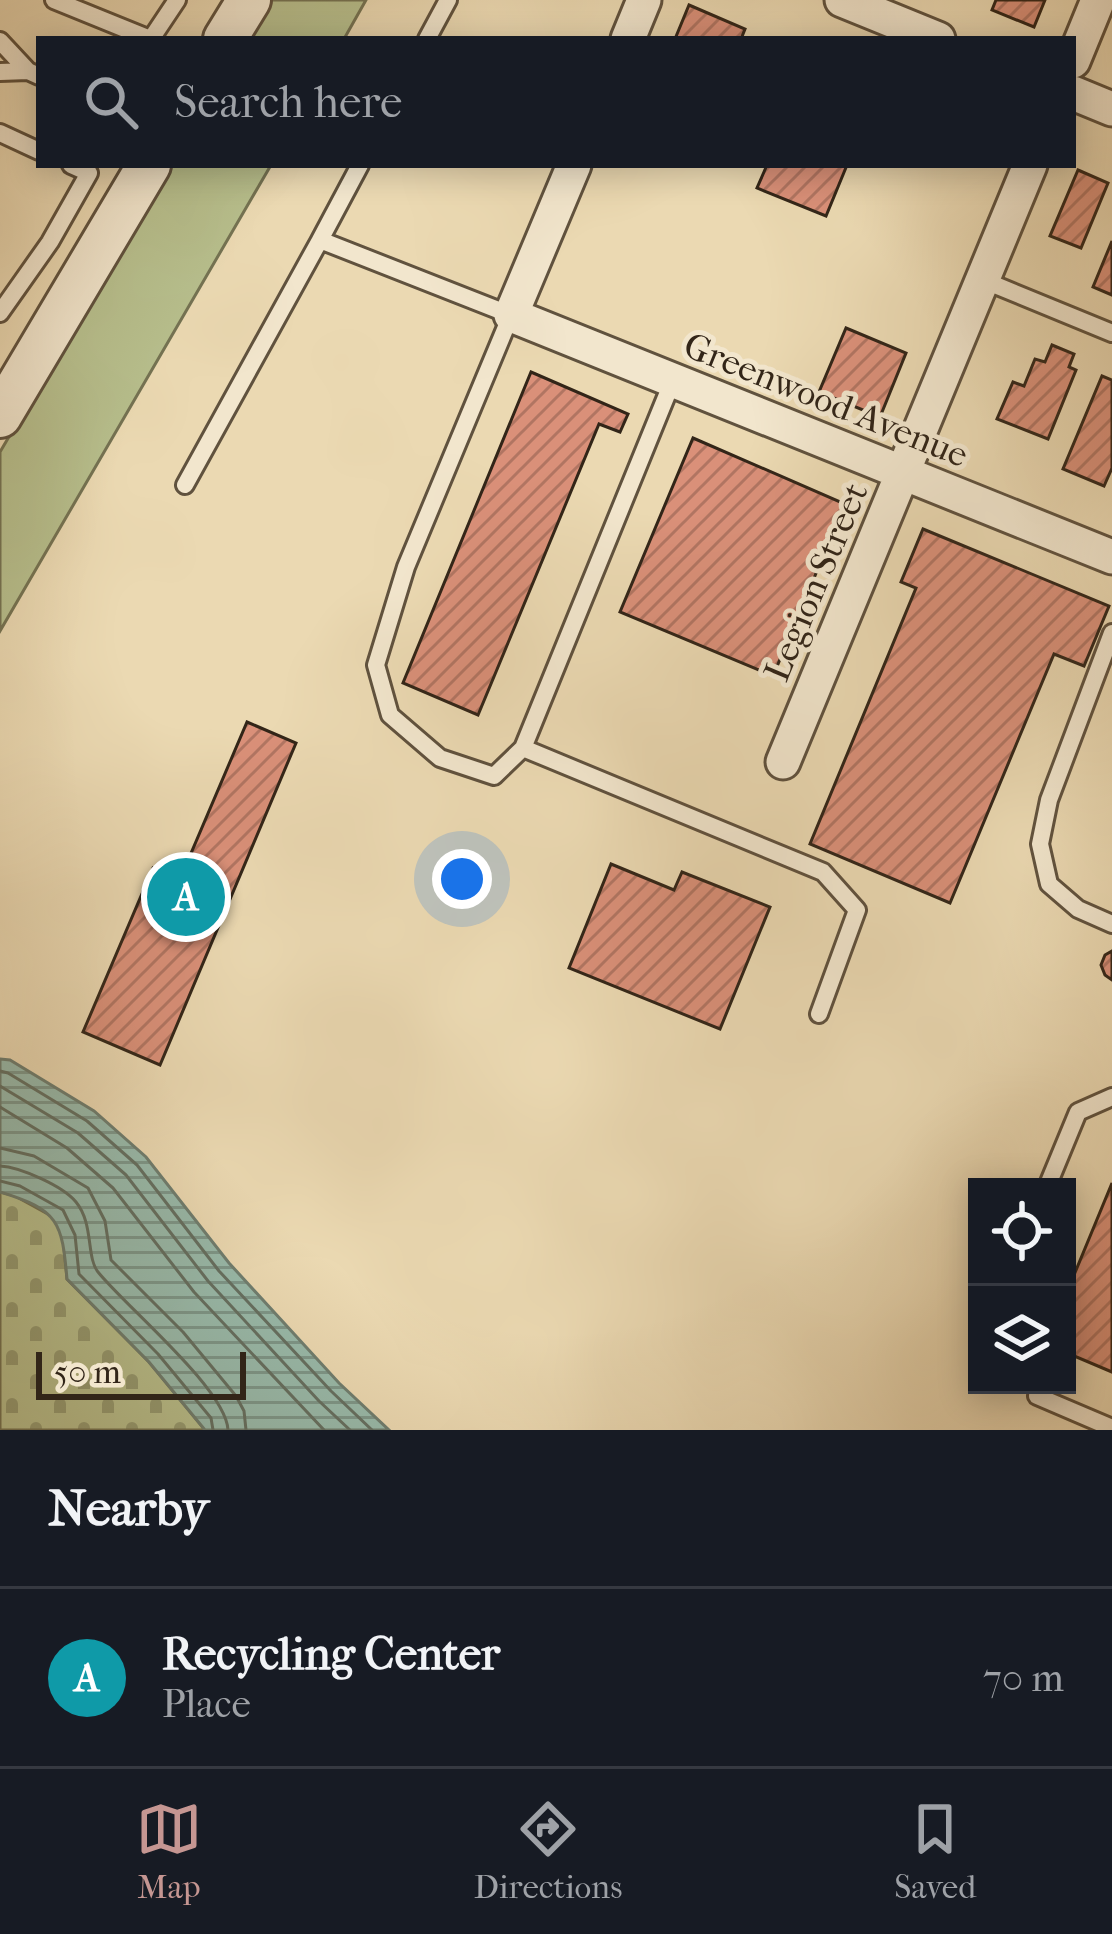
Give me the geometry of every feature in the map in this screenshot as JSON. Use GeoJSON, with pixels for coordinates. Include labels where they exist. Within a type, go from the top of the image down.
{"type":"FeatureCollection","features":[{"type":"Feature","properties":{"kind":"street"},"geometry":{"type":"LineString","coordinates":[[227,36],[248,0]]}},
{"type":"Feature","properties":{"kind":"street"},"geometry":{"type":"LineString","coordinates":[[629,36],[644,0]]}},
{"type":"Feature","properties":{"kind":"street"},"geometry":{"type":"LineString","coordinates":[[842,0],[931,36]]}},
{"type":"Feature","properties":{"kind":"street"},"geometry":{"type":"LineString","coordinates":[[1076,54],[1098,0]]}},
{"type":"Feature","properties":{"kind":"street"},"geometry":{"type":"LineString","coordinates":[[1076,95],[1112,109]]}},
{"type":"Feature","properties":{"kind":"street"},"geometry":{"type":"LineString","coordinates":[[0,416],[147,168]]}},
{"type":"Feature","properties":{"kind":"street"},"geometry":{"type":"LineString","coordinates":[[511,315],[573,168]]}},
{"type":"Feature","properties":{"kind":"street","name":"Legion Street"},"geometry":{"type":"LineString","coordinates":[[783,762],[1029,168]]}},
{"type":"Feature","properties":{"kind":"street","name":"Greenwood Avenue"},"geometry":{"type":"LineString","coordinates":[[511,315],[1112,557]]}},
{"type":"Feature","properties":{"kind":"lane"},"geometry":{"type":"LineString","coordinates":[[54,0],[143,36]]}},
{"type":"Feature","properties":{"kind":"lane"},"geometry":{"type":"LineString","coordinates":[[152,36],[176,0]]}},
{"type":"Feature","properties":{"kind":"lane"},"geometry":{"type":"LineString","coordinates":[[430,36],[448,0]]}},
{"type":"Feature","properties":{"kind":"lane"},"geometry":{"type":"LineString","coordinates":[[0,41],[33,74]]}},
{"type":"Feature","properties":{"kind":"lane"},"geometry":{"type":"LineString","coordinates":[[0,72],[33,74]]}},
{"type":"Feature","properties":{"kind":"lane"},"geometry":{"type":"LineString","coordinates":[[0,134],[36,150]]}},
{"type":"Feature","properties":{"kind":"lane"},"geometry":{"type":"LineString","coordinates":[[0,313],[50,242],[89,173],[78,168]]}},
{"type":"Feature","properties":{"kind":"lane"},"geometry":{"type":"LineString","coordinates":[[185,485],[358,168]]}},
{"type":"Feature","properties":{"kind":"lane"},"geometry":{"type":"LineString","coordinates":[[320,240],[511,315],[406,567],[376,665],[390,715],[440,758],[494,776],[524,748],[673,380]]}},
{"type":"Feature","properties":{"kind":"lane"},"geometry":{"type":"LineString","coordinates":[[983,280],[1112,333]]}},
{"type":"Feature","properties":{"kind":"lane"},"geometry":{"type":"LineString","coordinates":[[1112,633],[1049,800],[1040,844],[1049,884],[1078,909],[1112,924]]}},
{"type":"Feature","properties":{"kind":"lane"},"geometry":{"type":"LineString","coordinates":[[524,748],[823,872],[856,910],[819,1014]]}},
{"type":"Feature","properties":{"kind":"lane"},"geometry":{"type":"LineString","coordinates":[[1051,1178],[1078,1112],[1112,1097]]}},
{"type":"Feature","properties":{"kind":"lane"},"geometry":{"type":"LineString","coordinates":[[1036,1396],[1112,1428]]}},
{"type":"Feature","properties":{"kind":"green space"},"geometry":{"type":"Polygon","coordinates":[[[267,0],[366,0],[346,36],[246,36],[267,0]]]}},
{"type":"Feature","properties":{"kind":"green space"},"geometry":{"type":"Polygon","coordinates":[[[167,168],[269,168],[0,631],[0,452],[167,168]]]}},
{"type":"Feature","properties":{"kind":"green space"},"geometry":{"type":"Polygon","coordinates":[[[0,1192],[55,1218],[63,1238],[67,1279],[149,1362],[205,1430],[0,1430],[0,1192]]]}},
{"type":"Feature","properties":{"kind":"water"},"geometry":{"type":"Polygon","coordinates":[[[0,1059],[10,1060],[94,1111],[146,1157],[229,1263],[389,1430],[205,1430],[149,1362],[67,1279],[63,1244],[54,1221],[35,1205],[0,1192],[0,1059]]]}},
{"type":"Feature","properties":{"kind":"building"},"geometry":{"type":"Polygon","coordinates":[[[996,0],[1045,0],[1034,27],[992,10],[996,0]]]}},
{"type":"Feature","properties":{"kind":"building"},"geometry":{"type":"Polygon","coordinates":[[[689,5],[745,29],[742,36],[676,36],[689,5]]]}},
{"type":"Feature","properties":{"kind":"building"},"geometry":{"type":"Polygon","coordinates":[[[766,168],[846,168],[826,216],[757,188],[766,168]]]}},
{"type":"Feature","properties":{"kind":"building"},"geometry":{"type":"Polygon","coordinates":[[[1078,170],[1108,183],[1081,248],[1050,236],[1078,170]]]}},
{"type":"Feature","properties":{"kind":"building"},"geometry":{"type":"Polygon","coordinates":[[[1112,241],[1112,295],[1093,287],[1112,241]]]}},
{"type":"Feature","properties":{"kind":"building"},"geometry":{"type":"Polygon","coordinates":[[[846,328],[906,353],[880,417],[819,392],[846,328]]]}},
{"type":"Feature","properties":{"kind":"building"},"geometry":{"type":"Polygon","coordinates":[[[1052,345],[1074,354],[1069,367],[1076,370],[1048,439],[997,419],[1013,382],[1024,386],[1035,359],[1045,362],[1052,345]]]}},
{"type":"Feature","properties":{"kind":"building"},"geometry":{"type":"Polygon","coordinates":[[[531,372],[628,414],[620,432],[599,424],[478,715],[403,683],[531,372]]]}},
{"type":"Feature","properties":{"kind":"building"},"geometry":{"type":"Polygon","coordinates":[[[1102,376],[1112,380],[1112,468],[1104,486],[1063,469],[1102,376]]]}},
{"type":"Feature","properties":{"kind":"building"},"geometry":{"type":"Polygon","coordinates":[[[693,438],[845,504],[773,676],[620,612],[693,438]]]}},
{"type":"Feature","properties":{"kind":"building"},"geometry":{"type":"Polygon","coordinates":[[[923,529],[1109,606],[1084,666],[1054,654],[950,903],[810,844],[916,588],[901,582],[923,529]]]}},
{"type":"Feature","properties":{"kind":"building"},"geometry":{"type":"Polygon","coordinates":[[[247,722],[296,743],[160,1065],[83,1032],[153,868],[180,879],[247,722]]]}},
{"type":"Feature","properties":{"kind":"building"},"geometry":{"type":"Polygon","coordinates":[[[611,864],[674,890],[682,872],[770,907],[720,1029],[569,968],[611,864]]]}},
{"type":"Feature","properties":{"kind":"building"},"geometry":{"type":"Polygon","coordinates":[[[1112,951],[1112,980],[1101,965],[1112,951]]]}},
{"type":"Feature","properties":{"kind":"building"},"geometry":{"type":"Polygon","coordinates":[[[1112,1183],[1112,1372],[1076,1357],[1076,1270],[1112,1183]]]}},
{"type":"Feature","properties":{"kind":"place","name":"Recycling Center"},"geometry":{"type":"Point","coordinates":[186,897]}}]}
